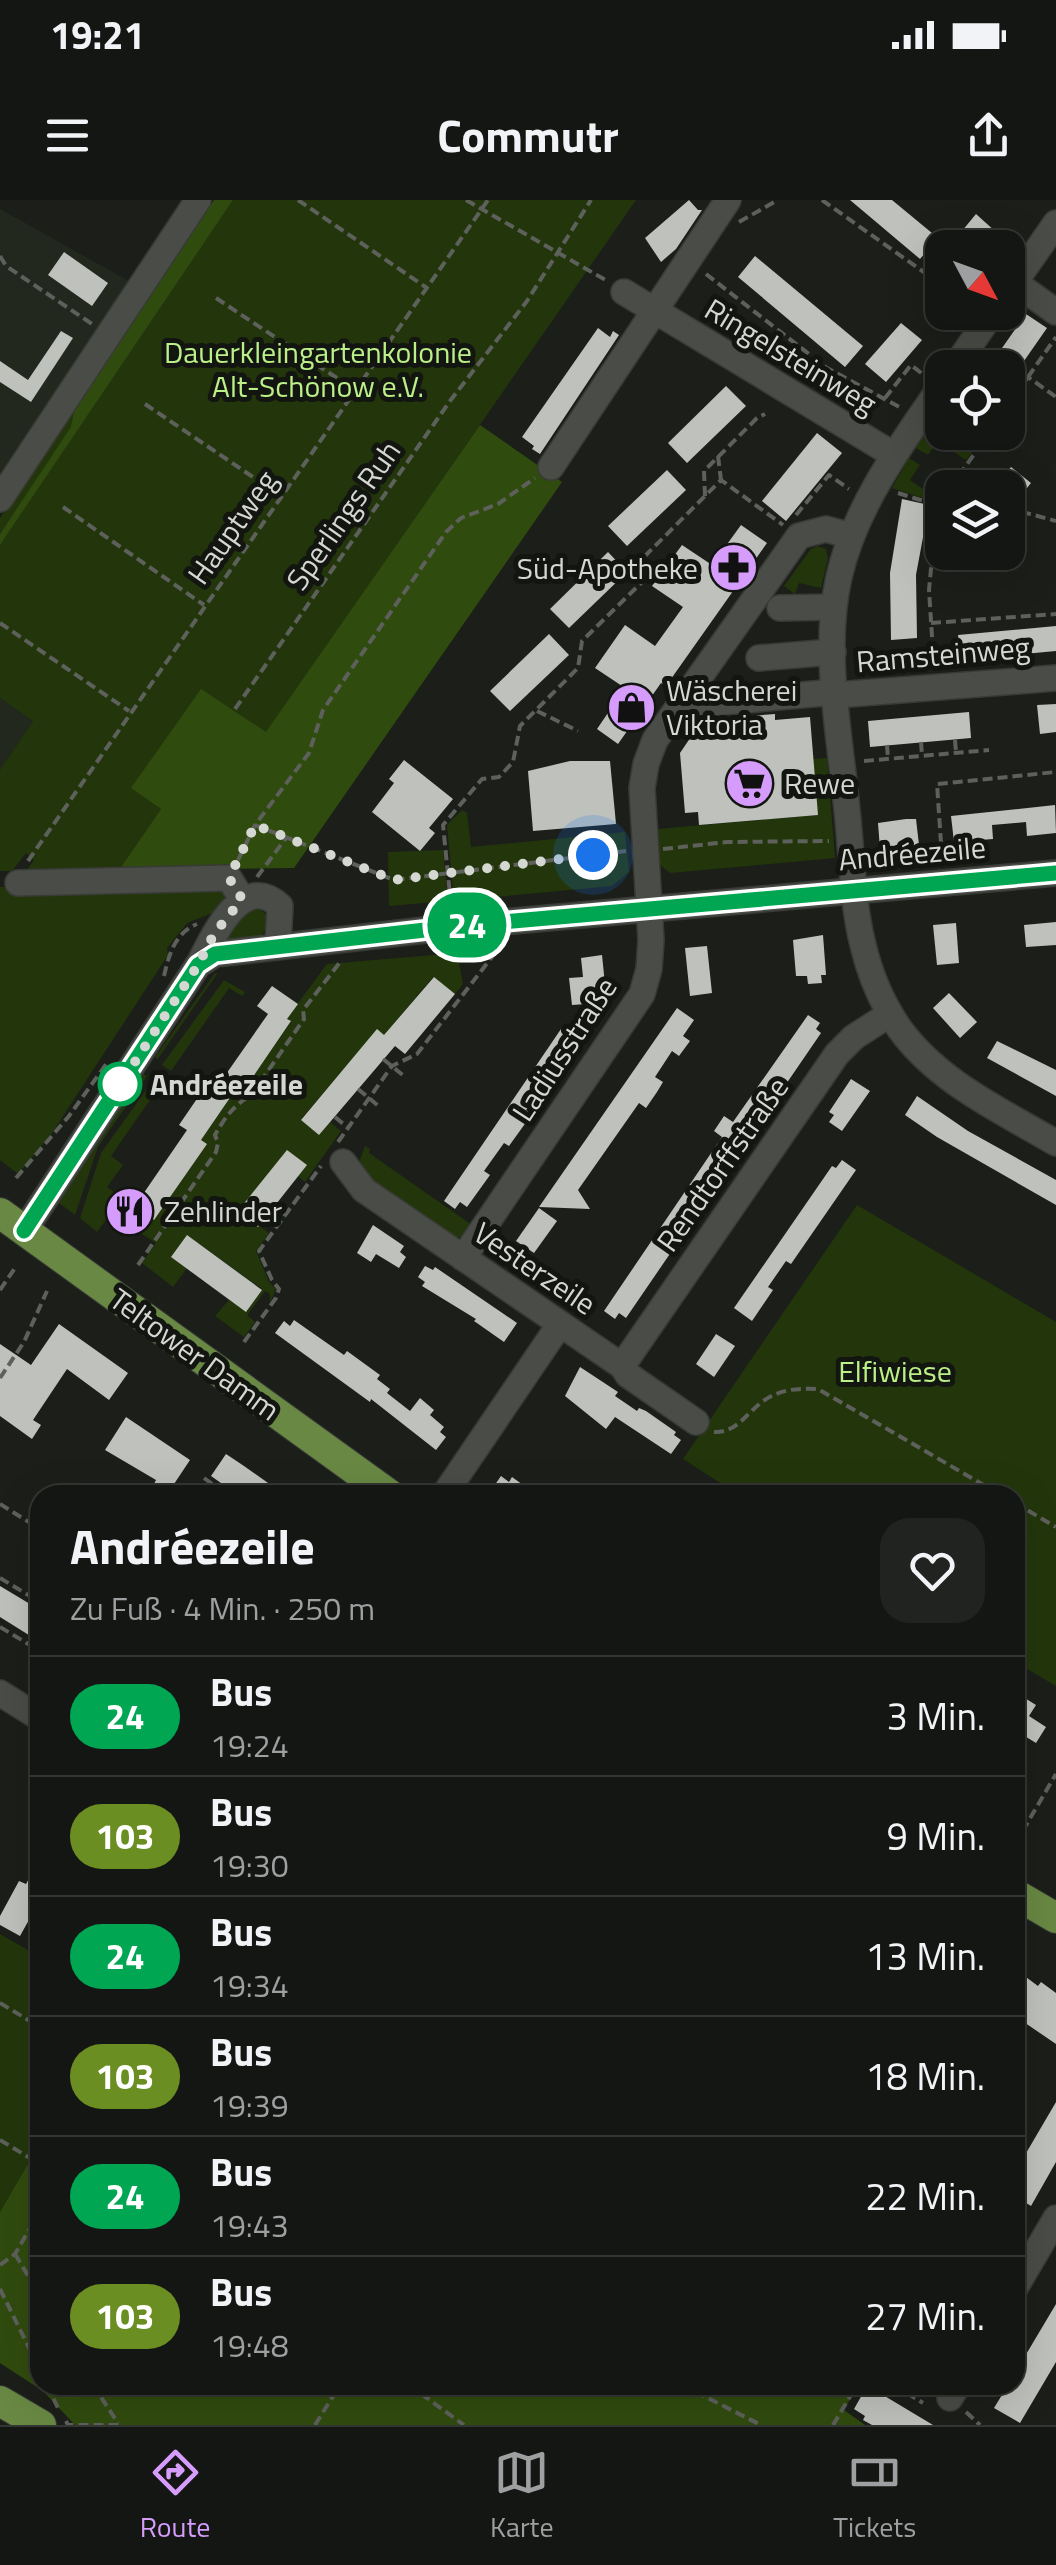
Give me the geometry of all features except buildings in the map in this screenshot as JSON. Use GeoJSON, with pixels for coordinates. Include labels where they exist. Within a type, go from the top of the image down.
{"type":"FeatureCollection","features":[{"type":"Feature","properties":{"kind":"main road","name":"Teltower Damm"},"geometry":{"type":"LineString","coordinates":[[12,1222],[376,1485]]}},
{"type":"Feature","properties":{"kind":"main road"},"geometry":{"type":"LineString","coordinates":[[1025,1900],[1056,1918]]}},
{"type":"Feature","properties":{"kind":"main road"},"geometry":{"type":"LineString","coordinates":[[0,2401],[41,2424]]}},
{"type":"Feature","properties":{"kind":"street"},"geometry":{"type":"LineString","coordinates":[[0,499],[198,200]]}},
{"type":"Feature","properties":{"kind":"street","name":"Ringelsteinweg"},"geometry":{"type":"LineString","coordinates":[[551,467],[654,313],[733,212]]}},
{"type":"Feature","properties":{"kind":"street"},"geometry":{"type":"LineString","coordinates":[[1025,267],[1056,223]]}},
{"type":"Feature","properties":{"kind":"street","name":"Ringelsteinweg"},"geometry":{"type":"LineString","coordinates":[[624,292],[894,455]]}},
{"type":"Feature","properties":{"kind":"street"},"geometry":{"type":"LineString","coordinates":[[1025,295],[1056,312]]}},
{"type":"Feature","properties":{"kind":"street"},"geometry":{"type":"LineString","coordinates":[[925,401],[851,536],[833,607],[836,694],[855,891],[866,957],[890,1014],[939,1072],[1056,1143]]}},
{"type":"Feature","properties":{"kind":"street","name":"Ladiusstraße"},"geometry":{"type":"LineString","coordinates":[[464,1258],[636,1006],[649,969],[651,940],[642,805],[646,764],[656,740],[799,536],[826,529],[851,536]]}},
{"type":"Feature","properties":{"kind":"street"},"geometry":{"type":"LineString","coordinates":[[780,608],[833,607]]}},
{"type":"Feature","properties":{"kind":"street"},"geometry":{"type":"LineString","coordinates":[[758,658],[833,652]]}},
{"type":"Feature","properties":{"kind":"street","name":"Ramsteinweg"},"geometry":{"type":"LineString","coordinates":[[686,698],[700,704],[1056,678]]}},
{"type":"Feature","properties":{"kind":"street","name":"Andréezeile"},"geometry":{"type":"LineString","coordinates":[[198,965],[228,950],[647,908],[1056,873]]}},
{"type":"Feature","properties":{"kind":"street"},"geometry":{"type":"LineString","coordinates":[[18,882],[243,885],[270,896],[280,906],[278,945]]}},
{"type":"Feature","properties":{"kind":"street"},"geometry":{"type":"LineString","coordinates":[[12,1222],[198,965],[243,885]]}},
{"type":"Feature","properties":{"kind":"street","name":"Rendtorffstraße"},"geometry":{"type":"LineString","coordinates":[[622,1366],[837,1054],[854,1037],[890,1014]]}},
{"type":"Feature","properties":{"kind":"street","name":"Vesterzeile"},"geometry":{"type":"LineString","coordinates":[[333,1159],[364,1190],[622,1366],[628,1375],[702,1427]]}},
{"type":"Feature","properties":{"kind":"street"},"geometry":{"type":"LineString","coordinates":[[451,1485],[560,1324]]}},
{"type":"Feature","properties":{"kind":"street"},"geometry":{"type":"LineString","coordinates":[[0,1693],[30,1712]]}},
{"type":"Feature","properties":{"kind":"street"},"geometry":{"type":"LineString","coordinates":[[1025,2271],[1056,2218]]}},
{"type":"Feature","properties":{"kind":"path"},"geometry":{"type":"LineString","coordinates":[[298,200],[427,288]]}},
{"type":"Feature","properties":{"kind":"path"},"geometry":{"type":"LineString","coordinates":[[466,200],[558,250],[624,292]]}},
{"type":"Feature","properties":{"kind":"path","name":"Hauptweg"},"geometry":{"type":"LineString","coordinates":[[18,882],[30,856],[129,711],[488,200]]}},
{"type":"Feature","properties":{"kind":"path","name":"Sperlings Ruh"},"geometry":{"type":"LineString","coordinates":[[235,709],[450,401],[528,301],[592,200]]}},
{"type":"Feature","properties":{"kind":"path"},"geometry":{"type":"LineString","coordinates":[[733,212],[778,200]]}},
{"type":"Feature","properties":{"kind":"path"},"geometry":{"type":"LineString","coordinates":[[822,200],[925,273]]}},
{"type":"Feature","properties":{"kind":"path"},"geometry":{"type":"LineString","coordinates":[[0,256],[6,266],[84,320],[110,333]]}},
{"type":"Feature","properties":{"kind":"path"},"geometry":{"type":"LineString","coordinates":[[709,260],[700,273],[711,275],[828,368],[907,412]]}},
{"type":"Feature","properties":{"kind":"path"},"geometry":{"type":"LineString","coordinates":[[216,298],[354,390]]}},
{"type":"Feature","properties":{"kind":"path"},"geometry":{"type":"LineString","coordinates":[[1025,382],[1056,337]]}},
{"type":"Feature","properties":{"kind":"path"},"geometry":{"type":"LineString","coordinates":[[885,398],[911,365],[925,375]]}},
{"type":"Feature","properties":{"kind":"path"},"geometry":{"type":"LineString","coordinates":[[1028,377],[1056,397]]}},
{"type":"Feature","properties":{"kind":"path"},"geometry":{"type":"LineString","coordinates":[[144,404],[281,496]]}},
{"type":"Feature","properties":{"kind":"path"},"geometry":{"type":"LineString","coordinates":[[705,496],[704,471],[765,414]]}},
{"type":"Feature","properties":{"kind":"path"},"geometry":{"type":"LineString","coordinates":[[963,470],[977,451]]}},
{"type":"Feature","properties":{"kind":"path"},"geometry":{"type":"LineString","coordinates":[[718,456],[721,480],[786,527],[828,475],[854,492]]}},
{"type":"Feature","properties":{"kind":"path"},"geometry":{"type":"LineString","coordinates":[[243,885],[255,825],[309,752],[323,710],[446,532],[462,518],[498,504],[551,467]]}},
{"type":"Feature","properties":{"kind":"path"},"geometry":{"type":"LineString","coordinates":[[451,905],[443,825],[482,779],[500,777],[513,762],[520,726],[578,668],[582,641],[641,583],[641,560],[721,480]]}},
{"type":"Feature","properties":{"kind":"path"},"geometry":{"type":"LineString","coordinates":[[888,490],[925,501]]}},
{"type":"Feature","properties":{"kind":"path"},"geometry":{"type":"LineString","coordinates":[[63,507],[204,605]]}},
{"type":"Feature","properties":{"kind":"path"},"geometry":{"type":"LineString","coordinates":[[1025,513],[1056,521]]}},
{"type":"Feature","properties":{"kind":"path"},"geometry":{"type":"LineString","coordinates":[[931,570],[935,677]]}},
{"type":"Feature","properties":{"kind":"path"},"geometry":{"type":"LineString","coordinates":[[930,623],[1056,614]]}},
{"type":"Feature","properties":{"kind":"path"},"geometry":{"type":"LineString","coordinates":[[0,624],[129,711]]}},
{"type":"Feature","properties":{"kind":"path"},"geometry":{"type":"LineString","coordinates":[[535,710],[578,731]]}},
{"type":"Feature","properties":{"kind":"path"},"geometry":{"type":"LineString","coordinates":[[955,740],[956,753]]}},
{"type":"Feature","properties":{"kind":"path"},"geometry":{"type":"LineString","coordinates":[[921,742],[922,756]]}},
{"type":"Feature","properties":{"kind":"path"},"geometry":{"type":"LineString","coordinates":[[887,746],[888,758]]}},
{"type":"Feature","properties":{"kind":"path"},"geometry":{"type":"LineString","coordinates":[[858,761],[989,750]]}},
{"type":"Feature","properties":{"kind":"path"},"geometry":{"type":"LineString","coordinates":[[942,858],[937,784],[1056,772]]}},
{"type":"Feature","properties":{"kind":"path"},"geometry":{"type":"LineString","coordinates":[[255,825],[394,880],[631,850]]}},
{"type":"Feature","properties":{"kind":"path"},"geometry":{"type":"LineString","coordinates":[[243,885],[286,838]]}},
{"type":"Feature","properties":{"kind":"path"},"geometry":{"type":"LineString","coordinates":[[654,850],[727,842],[836,840]]}},
{"type":"Feature","properties":{"kind":"path"},"geometry":{"type":"LineString","coordinates":[[162,985],[170,949],[190,926],[200,923]]}},
{"type":"Feature","properties":{"kind":"path"},"geometry":{"type":"LineString","coordinates":[[244,1342],[279,1289],[259,1251],[306,1187],[333,1159],[348,1128],[392,1066],[420,1051],[502,944]]}},
{"type":"Feature","properties":{"kind":"path"},"geometry":{"type":"LineString","coordinates":[[138,1265],[216,1152],[215,1135],[219,1128],[240,1099],[252,1094],[304,1019],[303,1010],[344,958]]}},
{"type":"Feature","properties":{"kind":"path"},"geometry":{"type":"LineString","coordinates":[[452,998],[457,1003]]}},
{"type":"Feature","properties":{"kind":"path"},"geometry":{"type":"LineString","coordinates":[[412,1045],[420,1051]]}},
{"type":"Feature","properties":{"kind":"path"},"geometry":{"type":"LineString","coordinates":[[16,1178],[69,1116],[110,1058]]}},
{"type":"Feature","properties":{"kind":"path"},"geometry":{"type":"LineString","coordinates":[[383,1059],[404,1076]]}},
{"type":"Feature","properties":{"kind":"path"},"geometry":{"type":"LineString","coordinates":[[358,1090],[381,1108]]}},
{"type":"Feature","properties":{"kind":"path"},"geometry":{"type":"LineString","coordinates":[[335,1117],[348,1128]]}},
{"type":"Feature","properties":{"kind":"path"},"geometry":{"type":"LineString","coordinates":[[296,1178],[306,1187]]}},
{"type":"Feature","properties":{"kind":"path"},"geometry":{"type":"LineString","coordinates":[[273,1208],[284,1216]]}},
{"type":"Feature","properties":{"kind":"path"},"geometry":{"type":"LineString","coordinates":[[0,1290],[16,1268]]}},
{"type":"Feature","properties":{"kind":"path"},"geometry":{"type":"LineString","coordinates":[[0,1378],[24,1342],[48,1292]]}},
{"type":"Feature","properties":{"kind":"path"},"geometry":{"type":"LineString","coordinates":[[702,1427],[722,1433],[764,1400],[793,1388],[818,1389],[984,1485]]}},
{"type":"Feature","properties":{"kind":"path"},"geometry":{"type":"LineString","coordinates":[[204,1478],[213,1485]]}},
{"type":"Feature","properties":{"kind":"path"},"geometry":{"type":"LineString","coordinates":[[0,1504],[30,1523]]}},
{"type":"Feature","properties":{"kind":"path"},"geometry":{"type":"LineString","coordinates":[[1025,1509],[1056,1526]]}},
{"type":"Feature","properties":{"kind":"path"},"geometry":{"type":"LineString","coordinates":[[0,1578],[30,1596]]}},
{"type":"Feature","properties":{"kind":"path"},"geometry":{"type":"LineString","coordinates":[[0,1626],[30,1645]]}},
{"type":"Feature","properties":{"kind":"path"},"geometry":{"type":"LineString","coordinates":[[26,1694],[30,1687]]}},
{"type":"Feature","properties":{"kind":"path"},"geometry":{"type":"LineString","coordinates":[[1025,1827],[1056,1774]]}},
{"type":"Feature","properties":{"kind":"path"},"geometry":{"type":"LineString","coordinates":[[0,2003],[30,2021]]}},
{"type":"Feature","properties":{"kind":"path"},"geometry":{"type":"LineString","coordinates":[[0,2140],[30,2158]]}},
{"type":"Feature","properties":{"kind":"path"},"geometry":{"type":"LineString","coordinates":[[0,2265],[15,2254],[30,2229]]}},
{"type":"Feature","properties":{"kind":"path"},"geometry":{"type":"LineString","coordinates":[[15,2254],[30,2279]]}},
{"type":"Feature","properties":{"kind":"path"},"geometry":{"type":"LineString","coordinates":[[0,2290],[30,2350]]}},
{"type":"Feature","properties":{"kind":"path"},"geometry":{"type":"LineString","coordinates":[[52,2395],[68,2425],[119,2425]]}},
{"type":"Feature","properties":{"kind":"path"},"geometry":{"type":"LineString","coordinates":[[100,2395],[119,2425]]}},
{"type":"Feature","properties":{"kind":"path"},"geometry":{"type":"LineString","coordinates":[[315,2425],[334,2395]]}},
{"type":"Feature","properties":{"kind":"path"},"geometry":{"type":"LineString","coordinates":[[423,2395],[464,2425]]}},
{"type":"Feature","properties":{"kind":"path"},"geometry":{"type":"LineString","coordinates":[[702,2395],[761,2425]]}},
{"type":"Feature","properties":{"kind":"path"},"geometry":{"type":"LineString","coordinates":[[833,2425],[851,2395]]}},
{"type":"Feature","properties":{"kind":"path"},"geometry":{"type":"LineString","coordinates":[[910,2395],[922,2403]]}},
{"type":"Feature","properties":{"kind":"path"},"geometry":{"type":"LineString","coordinates":[[958,2398],[980,2425]]}},
{"type":"Feature","properties":{"kind":"shaded area"},"geometry":{"type":"Polygon","coordinates":[[[0,209],[129,281],[0,474],[0,209]]]}},
{"type":"Feature","properties":{"kind":"shaded area"},"geometry":{"type":"Polygon","coordinates":[[[0,698],[33,721],[0,770],[0,698]]]}},
{"type":"Feature","properties":{"kind":"green space"},"geometry":{"type":"Polygon","coordinates":[[[214,200],[233,200],[0,545],[0,534],[71,427],[75,407],[214,200]]]}},
{"type":"Feature","properties":{"kind":"green space","name":"Dauerkleingartenkolonie Alt-Schönow e.V."},"geometry":{"type":"Polygon","coordinates":[[[233,200],[636,200],[266,733],[132,788],[161,809],[119,870],[27,870],[34,860],[26,853],[12,871],[0,871],[0,770],[33,721],[0,698],[0,545],[233,200]]]}},
{"type":"Feature","properties":{"kind":"green space"},"geometry":{"type":"Polygon","coordinates":[[[75,407],[72,427],[0,534],[0,518],[75,407]]]}},
{"type":"Feature","properties":{"kind":"green space"},"geometry":{"type":"Polygon","coordinates":[[[480,425],[562,482],[294,868],[119,870],[161,809],[131,788],[201,689],[266,732],[480,425]]]}},
{"type":"Feature","properties":{"kind":"green space"},"geometry":{"type":"Polygon","coordinates":[[[925,434],[925,450],[932,450],[928,455],[916,448],[925,434]]]}},
{"type":"Feature","properties":{"kind":"green space"},"geometry":{"type":"Polygon","coordinates":[[[951,450],[974,450],[966,460],[951,450]]]}},
{"type":"Feature","properties":{"kind":"green space"},"geometry":{"type":"Polygon","coordinates":[[[909,458],[920,465],[910,480],[925,491],[925,499],[892,488],[909,458]]]}},
{"type":"Feature","properties":{"kind":"green space"},"geometry":{"type":"Polygon","coordinates":[[[817,546],[826,549],[828,558],[821,588],[799,583],[795,594],[784,586],[817,546]]]}},
{"type":"Feature","properties":{"kind":"green space"},"geometry":{"type":"Polygon","coordinates":[[[827,758],[835,858],[670,873],[660,865],[658,829],[817,815],[813,759],[827,758]]]}},
{"type":"Feature","properties":{"kind":"green space"},"geometry":{"type":"Polygon","coordinates":[[[462,810],[467,813],[471,847],[625,832],[629,872],[612,886],[454,901],[447,825],[462,810]]]}},
{"type":"Feature","properties":{"kind":"green space"},"geometry":{"type":"Polygon","coordinates":[[[443,850],[448,901],[389,906],[388,852],[443,850]]]}},
{"type":"Feature","properties":{"kind":"green space"},"geometry":{"type":"Polygon","coordinates":[[[229,882],[226,895],[213,913],[187,923],[167,948],[168,955],[52,1133],[18,1174],[0,1160],[0,887],[229,882]]]}},
{"type":"Feature","properties":{"kind":"green space"},"geometry":{"type":"Polygon","coordinates":[[[257,908],[267,915],[266,928],[259,939],[225,942],[244,909],[257,908]]]}},
{"type":"Feature","properties":{"kind":"green space"},"geometry":{"type":"Polygon","coordinates":[[[457,953],[463,984],[455,994],[433,977],[384,1035],[377,1030],[301,1119],[319,1135],[330,1122],[341,1131],[305,1182],[298,1176],[306,1165],[239,1211],[269,1233],[256,1251],[276,1289],[270,1303],[270,1294],[265,1291],[247,1315],[255,1322],[244,1337],[215,1316],[229,1300],[247,1311],[262,1289],[187,1235],[187,1268],[173,1287],[142,1263],[156,1243],[139,1232],[150,1217],[154,1219],[206,1145],[201,1140],[238,1086],[244,1089],[291,1022],[287,1018],[327,964],[457,953]]]}},
{"type":"Feature","properties":{"kind":"green space"},"geometry":{"type":"Polygon","coordinates":[[[217,974],[157,1060],[155,1057],[217,974]]]}},
{"type":"Feature","properties":{"kind":"green space"},"geometry":{"type":"Polygon","coordinates":[[[224,980],[245,992],[242,996],[229,988],[171,1071],[162,1065],[224,980]]]}},
{"type":"Feature","properties":{"kind":"green space"},"geometry":{"type":"Polygon","coordinates":[[[143,1074],[147,1076],[98,1147],[75,1215],[59,1203],[143,1074]]]}},
{"type":"Feature","properties":{"kind":"green space"},"geometry":{"type":"Polygon","coordinates":[[[154,1079],[161,1084],[111,1156],[123,1165],[107,1187],[118,1195],[97,1232],[80,1218],[101,1153],[154,1079]]]}},
{"type":"Feature","properties":{"kind":"green space"},"geometry":{"type":"Polygon","coordinates":[[[365,1146],[369,1153],[472,1225],[463,1237],[454,1237],[368,1177],[359,1163],[365,1146]]]}},
{"type":"Feature","properties":{"kind":"green space","name":"Elfiwiese"},"geometry":{"type":"Polygon","coordinates":[[[857,1205],[1056,1322],[1056,1686],[1025,1668],[1025,1485],[723,1485],[683,1459],[857,1205]]]}},
{"type":"Feature","properties":{"kind":"green space"},"geometry":{"type":"Polygon","coordinates":[[[0,1934],[30,1951],[30,2160],[0,2212],[0,1934]]]}},
{"type":"Feature","properties":{"kind":"green space"},"geometry":{"type":"Polygon","coordinates":[[[30,2160],[30,2383],[0,2363],[0,2212],[30,2160]]]}},
{"type":"Feature","properties":{"kind":"green space"},"geometry":{"type":"Polygon","coordinates":[[[47,2395],[852,2395],[844,2410],[865,2425],[75,2425],[47,2395]]]}},
{"type":"Feature","properties":{"kind":"bus line","name":"24"},"geometry":{"type":"LineString","coordinates":[[24,1231],[198,965],[215,954],[469,925],[1056,873]]}},
{"type":"Feature","properties":{"kind":"place","name":"Süd-Apotheke"},"geometry":{"type":"Point","coordinates":[733,568]}},
{"type":"Feature","properties":{"kind":"place","name":"Wäscherei Viktoria"},"geometry":{"type":"Point","coordinates":[631,707]}},
{"type":"Feature","properties":{"kind":"place","name":"Rewe"},"geometry":{"type":"Point","coordinates":[749,783]}},
{"type":"Feature","properties":{"kind":"place","name":"Andréezeile"},"geometry":{"type":"Point","coordinates":[120,1084]}},
{"type":"Feature","properties":{"kind":"place","name":"Zehlinder"},"geometry":{"type":"Point","coordinates":[129,1211]}},
{"type":"Feature","properties":{"kind":"route"},"geometry":{"type":"LineString","coordinates":[[120,1084],[118,1088],[214,934],[242,899],[229,878],[255,825],[394,880],[593,855]]}}]}
